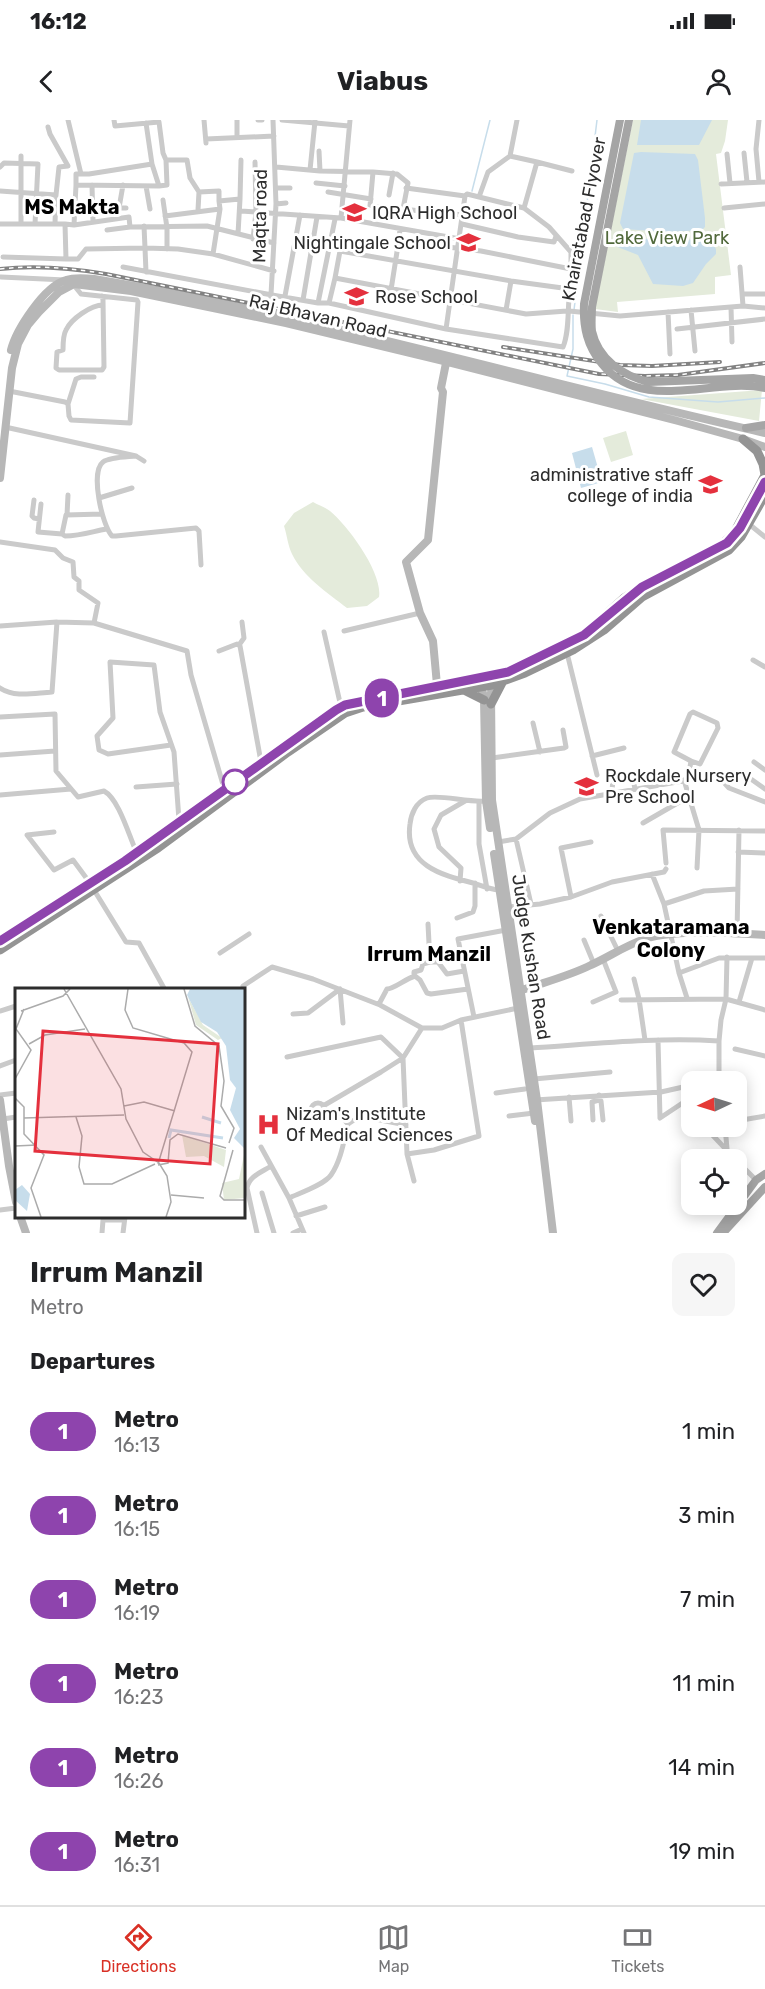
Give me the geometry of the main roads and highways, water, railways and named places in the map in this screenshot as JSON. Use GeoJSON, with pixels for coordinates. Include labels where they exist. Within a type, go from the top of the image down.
{"type":"FeatureCollection","features":[{"type":"Feature","properties":{"kind":"highway"},"geometry":{"type":"LineString","coordinates":[[0,950],[94,885],[179,820],[261,762],[316,728],[352,710],[461,689],[486,694],[503,681],[567,653],[624,598],[726,542],[734,532],[765,475],[757,451],[743,439]]}},
{"type":"Feature","properties":{"kind":"highway"},"geometry":{"type":"LineString","coordinates":[[0,941],[158,848],[341,707],[362,700],[506,672],[604,630],[642,597],[729,550],[741,537],[765,495]]}},
{"type":"Feature","properties":{"kind":"highway"},"geometry":{"type":"LineString","coordinates":[[461,689],[486,694],[503,681]]}},
{"type":"Feature","properties":{"kind":"main road","name":"Khairatabad Flyover"},"geometry":{"type":"LineString","coordinates":[[620,120],[584,304],[583,319],[590,348],[606,370],[636,388],[647,390],[741,386],[765,388]]}},
{"type":"Feature","properties":{"kind":"main road","name":"Khairatabad Flyover"},"geometry":{"type":"LineString","coordinates":[[629,120],[592,307],[592,331],[601,352],[616,368],[635,379],[650,382],[753,378],[765,380]]}},
{"type":"Feature","properties":{"kind":"main road","name":"Raj Bhavan Road"},"geometry":{"type":"LineString","coordinates":[[3,426],[7,369],[14,338],[35,306],[56,285],[75,278],[94,279],[270,313],[621,400],[765,433]]}},
{"type":"Feature","properties":{"kind":"main road","name":"Raj Bhavan Road"},"geometry":{"type":"LineString","coordinates":[[3,426],[16,350],[24,332],[39,312],[59,292],[74,285],[131,291],[450,358],[765,447]]}},
{"type":"Feature","properties":{"kind":"main road"},"geometry":{"type":"LineString","coordinates":[[437,685],[433,641],[420,613],[406,562],[428,540],[443,392],[446,388],[450,358]]}},
{"type":"Feature","properties":{"kind":"main road"},"geometry":{"type":"LineString","coordinates":[[746,428],[765,424]]}},
{"type":"Feature","properties":{"kind":"main road"},"geometry":{"type":"LineString","coordinates":[[0,478],[3,426]]}},
{"type":"Feature","properties":{"kind":"main road","name":"Judge Kushan Road"},"geometry":{"type":"LineString","coordinates":[[486,694],[492,758],[492,800],[530,1048],[534,1079],[534,1113],[551,1233]]}},
{"type":"Feature","properties":{"kind":"main road","name":"Judge Kushan Road"},"geometry":{"type":"LineString","coordinates":[[486,694],[483,801],[534,1100],[551,1233]]}},
{"type":"Feature","properties":{"kind":"main road"},"geometry":{"type":"LineString","coordinates":[[522,990],[594,964],[647,938],[737,933],[765,935]]}},
{"type":"Feature","properties":{"kind":"main road"},"geometry":{"type":"LineString","coordinates":[[0,1100],[3,1119],[4,1166],[15,1199]]}},
{"type":"Feature","properties":{"kind":"main road"},"geometry":{"type":"LineString","coordinates":[[747,1196],[756,1180],[765,1174]]}},
{"type":"Feature","properties":{"kind":"main road"},"geometry":{"type":"LineString","coordinates":[[747,1201],[765,1187]]}},
{"type":"Feature","properties":{"kind":"main road"},"geometry":{"type":"LineString","coordinates":[[722,1231],[730,1215]]}},
{"type":"Feature","properties":{"kind":"main road"},"geometry":{"type":"LineString","coordinates":[[722,1231],[734,1215]]}},
{"type":"Feature","properties":{"kind":"main road"},"geometry":{"type":"LineString","coordinates":[[21,1218],[26,1233]]}},
{"type":"Feature","properties":{"kind":"water"},"geometry":{"type":"Polygon","coordinates":[[[641,120],[712,120],[699,145],[637,145],[641,120]]]}},
{"type":"Feature","properties":{"kind":"water"},"geometry":{"type":"Polygon","coordinates":[[[634,153],[695,154],[698,160],[705,218],[705,227],[702,230],[668,232],[623,229],[620,223],[634,153]]]}},
{"type":"Feature","properties":{"kind":"water"},"geometry":{"type":"Polygon","coordinates":[[[615,238],[677,241],[708,238],[716,249],[716,254],[693,283],[683,286],[653,284],[638,255],[615,246],[613,243],[615,238]]]}},
{"type":"Feature","properties":{"kind":"water"},"geometry":{"type":"Polygon","coordinates":[[[592,447],[602,482],[581,488],[572,453],[592,447]]]}},
{"type":"Feature","properties":{"kind":"waterway"},"geometry":{"type":"LineString","coordinates":[[472,191],[490,120]]}},
{"type":"Feature","properties":{"kind":"waterway"},"geometry":{"type":"LineString","coordinates":[[574,310],[597,120]]}},
{"type":"Feature","properties":{"kind":"waterway"},"geometry":{"type":"LineString","coordinates":[[573,315],[573,349],[567,376],[649,397],[718,402],[765,398]]}},
{"type":"Feature","properties":{"kind":"railway"},"geometry":{"type":"LineString","coordinates":[[0,269],[53,268],[106,274],[599,374],[678,375],[765,363]]}},
{"type":"Feature","properties":{"kind":"railway"},"geometry":{"type":"LineString","coordinates":[[503,347],[620,365],[652,366],[720,362]]}},
{"type":"Feature","properties":{"kind":"railway"},"geometry":{"type":"LineString","coordinates":[[0,941],[125,861],[345,705],[508,672],[584,635],[642,587],[727,543],[739,528],[765,482]]}},
{"type":"Feature","properties":{"kind":"metro line","name":"1"},"geometry":{"type":"LineString","coordinates":[[0,941],[125,861],[345,705],[508,672],[541,658],[584,635],[642,587],[727,543],[740,528],[765,482]]}},
{"type":"Feature","properties":{"kind":"place","name":"IQRA High School"},"geometry":{"type":"Point","coordinates":[354,213]}},
{"type":"Feature","properties":{"kind":"place","name":"Nightingale School"},"geometry":{"type":"Point","coordinates":[469,243]}},
{"type":"Feature","properties":{"kind":"place","name":"Rose School"},"geometry":{"type":"Point","coordinates":[357,297]}},
{"type":"Feature","properties":{"kind":"place","name":"administrative staff college of india"},"geometry":{"type":"Point","coordinates":[711,485]}},
{"type":"Feature","properties":{"kind":"place","name":"Rockdale Nursery Pre School"},"geometry":{"type":"Point","coordinates":[587,786]}},
{"type":"Feature","properties":{"kind":"place","name":"Nizam's Institute Of Medical Sciences"},"geometry":{"type":"Point","coordinates":[268,1124]}},
{"type":"Feature","properties":{"kind":"district","name":"MS Makta"},"geometry":{"type":"Point","coordinates":[72,207]}},
{"type":"Feature","properties":{"kind":"district","name":"Venkataramana Colony"},"geometry":{"type":"Point","coordinates":[671,938]}},
{"type":"Feature","properties":{"kind":"district","name":"Irrum Manzil"},"geometry":{"type":"Point","coordinates":[429,954]}},
{"type":"Feature","properties":{"kind":"park label","name":"Lake View Park"},"geometry":{"type":"Point","coordinates":[667,238]}}]}
